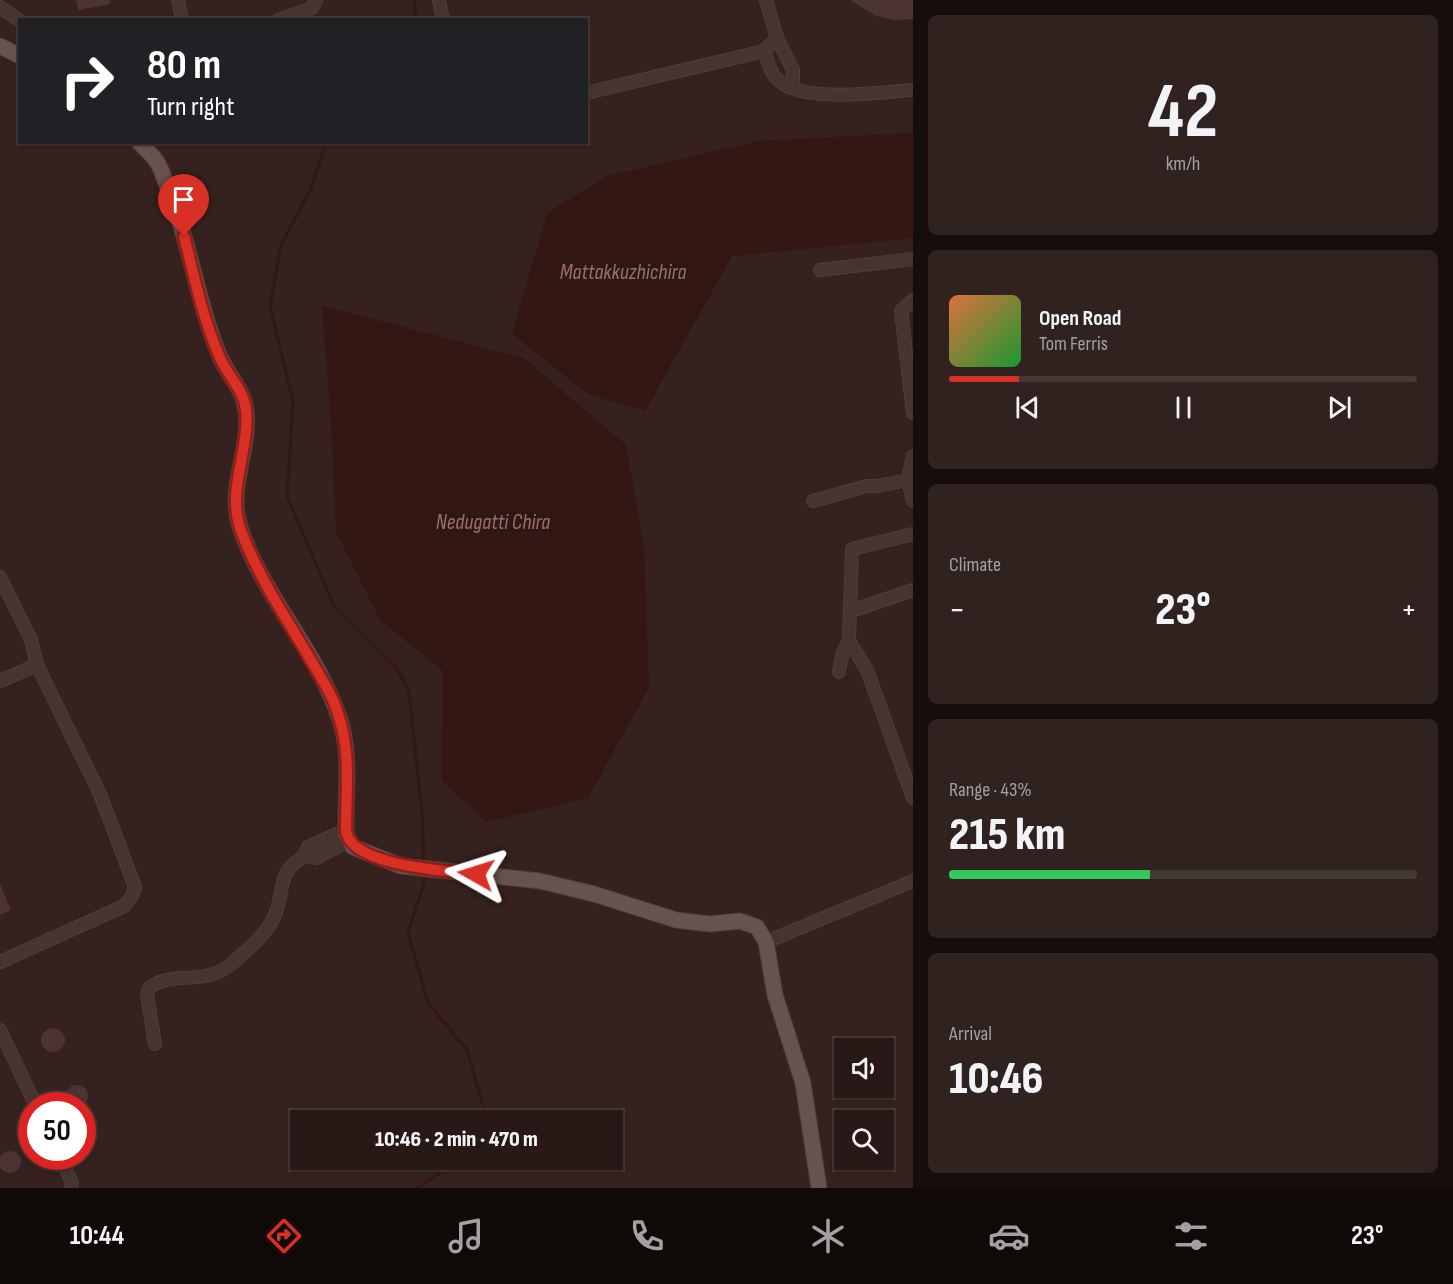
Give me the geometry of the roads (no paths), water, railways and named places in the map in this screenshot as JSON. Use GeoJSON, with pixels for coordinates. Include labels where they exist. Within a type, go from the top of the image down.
{"type":"FeatureCollection","features":[{"type":"Feature","properties":{"kind":"main road"},"geometry":{"type":"LineString","coordinates":[[0,46],[18,55]]}},
{"type":"Feature","properties":{"kind":"main road"},"geometry":{"type":"LineString","coordinates":[[141,144],[156,160],[179,216],[198,294],[217,348],[240,391],[246,410],[244,445],[236,490],[239,525],[253,557],[329,693],[340,718],[346,755],[347,836],[359,850],[401,866],[540,881],[594,894],[676,920],[710,924],[748,922],[757,927],[766,942],[775,995],[803,1083],[819,1188]]}},
{"type":"Feature","properties":{"kind":"lane"},"geometry":{"type":"LineString","coordinates":[[178,0],[182,18]]}},
{"type":"Feature","properties":{"kind":"lane"},"geometry":{"type":"LineString","coordinates":[[439,0],[442,18]]}},
{"type":"Feature","properties":{"kind":"lane"},"geometry":{"type":"LineString","coordinates":[[766,0],[777,38],[793,70],[793,87]]}},
{"type":"Feature","properties":{"kind":"lane"},"geometry":{"type":"LineString","coordinates":[[0,7],[18,20]]}},
{"type":"Feature","properties":{"kind":"lane"},"geometry":{"type":"LineString","coordinates":[[284,18],[313,9]]}},
{"type":"Feature","properties":{"kind":"lane"},"geometry":{"type":"LineString","coordinates":[[588,93],[764,51],[777,38]]}},
{"type":"Feature","properties":{"kind":"lane"},"geometry":{"type":"LineString","coordinates":[[764,51],[773,75],[786,86],[823,96],[913,90]]}},
{"type":"Feature","properties":{"kind":"lane"},"geometry":{"type":"LineString","coordinates":[[820,270],[913,260]]}},
{"type":"Feature","properties":{"kind":"lane"},"geometry":{"type":"LineString","coordinates":[[913,300],[901,311],[908,322],[913,413]]}},
{"type":"Feature","properties":{"kind":"lane"},"geometry":{"type":"LineString","coordinates":[[913,456],[908,480],[913,501]]}},
{"type":"Feature","properties":{"kind":"lane"},"geometry":{"type":"LineString","coordinates":[[813,501],[867,486],[908,480]]}},
{"type":"Feature","properties":{"kind":"lane"},"geometry":{"type":"LineString","coordinates":[[839,672],[843,652],[849,641],[852,549],[913,534]]}},
{"type":"Feature","properties":{"kind":"lane"},"geometry":{"type":"LineString","coordinates":[[0,577],[31,640],[37,665],[100,794],[135,887],[132,896],[124,906],[0,962]]}},
{"type":"Feature","properties":{"kind":"lane"},"geometry":{"type":"LineString","coordinates":[[851,611],[913,590]]}},
{"type":"Feature","properties":{"kind":"lane"},"geometry":{"type":"LineString","coordinates":[[849,641],[867,670],[913,798]]}},
{"type":"Feature","properties":{"kind":"lane"},"geometry":{"type":"LineString","coordinates":[[0,681],[37,665]]}},
{"type":"Feature","properties":{"kind":"lane"},"geometry":{"type":"LineString","coordinates":[[155,1044],[147,995],[149,988],[168,980],[212,977],[223,972],[268,929],[274,917],[286,871],[291,864],[307,855],[308,848],[347,836]]}},
{"type":"Feature","properties":{"kind":"lane"},"geometry":{"type":"LineString","coordinates":[[766,942],[913,881]]}},
{"type":"Feature","properties":{"kind":"lane"},"geometry":{"type":"LineString","coordinates":[[0,1030],[29,1092]]}},
{"type":"Feature","properties":{"kind":"lane"},"geometry":{"type":"LineString","coordinates":[[66,1170],[72,1183],[71,1188]]}},
{"type":"Feature","properties":{"kind":"water","name":"Mattakkuzhichira"},"geometry":{"type":"Polygon","coordinates":[[[913,133],[913,238],[732,256],[645,411],[588,394],[512,334],[547,213],[607,176],[759,141],[913,133]]]}},
{"type":"Feature","properties":{"kind":"water","name":"Nedugatti Chira"},"geometry":{"type":"Polygon","coordinates":[[[322,306],[524,358],[626,445],[644,550],[649,687],[588,798],[486,822],[442,780],[443,671],[380,620],[336,532],[331,420],[322,306]]]}},
{"type":"Feature","properties":{"kind":"waterway"},"geometry":{"type":"LineString","coordinates":[[412,18],[416,13],[414,0]]}},
{"type":"Feature","properties":{"kind":"waterway"},"geometry":{"type":"LineString","coordinates":[[325,144],[311,189],[281,245],[270,306],[293,402],[287,496],[333,604],[397,668],[409,692],[422,812],[424,865]]}},
{"type":"Feature","properties":{"kind":"waterway"},"geometry":{"type":"LineString","coordinates":[[424,874],[425,881],[408,932],[428,1003],[467,1050],[484,1110]]}},
{"type":"Feature","properties":{"kind":"waterway"},"geometry":{"type":"LineString","coordinates":[[417,1188],[445,1170]]}}]}
